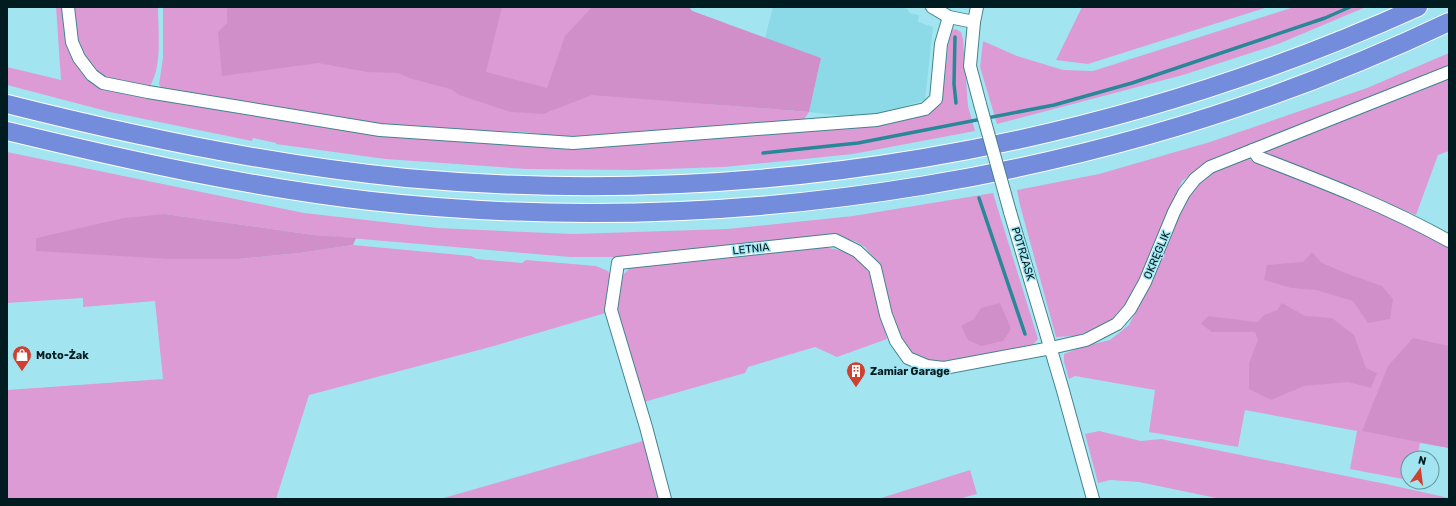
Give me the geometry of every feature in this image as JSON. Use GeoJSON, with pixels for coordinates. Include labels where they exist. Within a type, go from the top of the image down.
{"type":"FeatureCollection","features":[{"type":"Feature","properties":{"kind":"highway"},"geometry":{"type":"LineString","coordinates":[[7,104],[110,129],[225,152],[325,168],[402,177],[447,181],[576,187],[785,178],[897,163],[988,146],[1070,128],[1153,105],[1291,60],[1418,7]]}},
{"type":"Feature","properties":{"kind":"highway"},"geometry":{"type":"LineString","coordinates":[[7,131],[146,164],[224,179],[370,201],[468,209],[558,212],[623,212],[731,208],[842,197],[934,184],[1035,164],[1123,142],[1200,119],[1294,87],[1375,55],[1449,22]]}},
{"type":"Feature","properties":{"kind":"street"},"geometry":{"type":"LineString","coordinates":[[68,7],[72,42],[79,58],[92,75],[103,83],[148,92],[380,130],[573,143],[877,120],[925,109],[936,99],[941,44],[949,17]]}},
{"type":"Feature","properties":{"kind":"street"},"geometry":{"type":"LineString","coordinates":[[932,7],[949,17],[974,22]]}},
{"type":"Feature","properties":{"kind":"street","name":"POTRZASK"},"geometry":{"type":"LineString","coordinates":[[977,7],[974,22],[970,66],[972,77],[1010,212],[1051,348],[1093,499]]}},
{"type":"Feature","properties":{"kind":"street","name":"OKRĘGLIK"},"geometry":{"type":"LineString","coordinates":[[1051,348],[1086,340],[1117,324],[1130,309],[1143,286],[1174,212],[1184,193],[1195,179],[1210,167],[1449,72]]}},
{"type":"Feature","properties":{"kind":"street"},"geometry":{"type":"LineString","coordinates":[[1253,150],[1258,157],[1350,193],[1414,222],[1449,241]]}},
{"type":"Feature","properties":{"kind":"street","name":"LETNIA"},"geometry":{"type":"LineString","coordinates":[[665,499],[646,427],[611,310],[618,263],[835,240],[857,251],[875,268],[886,315],[896,341],[908,358],[927,366],[944,368],[1051,348]]}},
{"type":"Feature","properties":{"kind":"shaded area"},"geometry":{"type":"Polygon","coordinates":[[[56,7],[63,7],[70,54],[82,72],[91,81],[303,121],[575,146],[815,129],[818,131],[881,125],[924,112],[936,108],[942,102],[949,38],[951,31],[955,29],[961,32],[963,39],[968,106],[975,131],[853,154],[724,167],[636,170],[526,169],[385,159],[276,144],[253,138],[252,141],[110,112],[7,85],[7,67],[61,80],[56,7]]]}},
{"type":"Feature","properties":{"kind":"shaded area"},"geometry":{"type":"Polygon","coordinates":[[[71,7],[158,7],[158,60],[153,79],[149,87],[110,79],[99,73],[90,65],[76,43],[71,7]]]}},
{"type":"Feature","properties":{"kind":"shaded area"},"geometry":{"type":"Polygon","coordinates":[[[163,7],[689,7],[692,11],[725,23],[709,104],[809,112],[803,121],[564,140],[538,134],[520,132],[502,132],[494,134],[381,126],[162,89],[159,84],[163,58],[163,7]]]}},
{"type":"Feature","properties":{"kind":"shaded area"},"geometry":{"type":"Polygon","coordinates":[[[230,7],[502,7],[486,72],[547,88],[565,36],[592,7],[689,7],[692,11],[821,58],[809,112],[592,95],[543,114],[511,112],[459,95],[451,89],[412,79],[398,73],[367,72],[318,63],[222,76],[218,32],[227,23],[227,9],[230,7]]]}},
{"type":"Feature","properties":{"kind":"shaded area"},"geometry":{"type":"Polygon","coordinates":[[[773,7],[900,7],[908,9],[909,13],[919,15],[918,22],[933,27],[925,100],[875,115],[845,116],[809,112],[821,58],[765,38],[773,7]]]}},
{"type":"Feature","properties":{"kind":"shaded area"},"geometry":{"type":"Polygon","coordinates":[[[1082,7],[1268,7],[1088,64],[1056,60],[1082,7]]]}},
{"type":"Feature","properties":{"kind":"shaded area"},"geometry":{"type":"Polygon","coordinates":[[[1294,7],[1366,7],[1278,44],[1183,75],[997,124],[980,67],[983,41],[1017,56],[1063,70],[1093,71],[1294,7]]]}},
{"type":"Feature","properties":{"kind":"shaded area"},"geometry":{"type":"Polygon","coordinates":[[[1449,53],[1449,68],[1207,164],[1182,181],[1137,284],[1122,313],[1105,325],[1076,336],[1056,337],[1017,190],[1099,174],[1210,142],[1367,88],[1449,53]]]}},
{"type":"Feature","properties":{"kind":"shaded area"},"geometry":{"type":"Polygon","coordinates":[[[1449,76],[1449,151],[1438,155],[1416,215],[1336,182],[1264,155],[1264,149],[1380,103],[1407,96],[1449,76]]]}},
{"type":"Feature","properties":{"kind":"shaded area"},"geometry":{"type":"Polygon","coordinates":[[[7,152],[304,213],[437,228],[573,234],[727,229],[853,216],[993,193],[1038,339],[1030,348],[942,364],[918,358],[901,342],[895,328],[877,262],[865,247],[855,241],[837,238],[791,240],[614,257],[570,257],[314,235],[165,214],[36,238],[36,250],[239,259],[300,253],[353,245],[471,256],[477,259],[522,263],[526,260],[596,266],[608,271],[611,277],[606,297],[609,312],[494,346],[309,395],[276,499],[7,499],[7,390],[163,379],[155,301],[83,307],[83,298],[7,303],[7,152]]]}},
{"type":"Feature","properties":{"kind":"shaded area"},"geometry":{"type":"Polygon","coordinates":[[[1245,157],[1262,165],[1310,180],[1449,244],[1449,448],[1420,443],[1419,450],[1400,450],[1400,478],[1350,469],[1357,431],[1245,410],[1238,447],[1149,432],[1155,390],[1075,376],[1069,379],[1064,362],[1064,354],[1085,346],[1110,340],[1129,325],[1147,288],[1178,211],[1196,182],[1211,170],[1245,157]]]}},
{"type":"Feature","properties":{"kind":"shaded area"},"geometry":{"type":"Polygon","coordinates":[[[165,214],[314,235],[356,238],[353,245],[300,253],[239,259],[168,259],[36,251],[36,238],[124,218],[165,214]]]}},
{"type":"Feature","properties":{"kind":"shaded area"},"geometry":{"type":"Polygon","coordinates":[[[811,247],[830,248],[848,253],[858,259],[866,268],[872,279],[880,303],[887,339],[837,357],[815,347],[748,367],[745,373],[644,402],[615,304],[621,277],[631,267],[811,247]]]}},
{"type":"Feature","properties":{"kind":"shaded area"},"geometry":{"type":"Polygon","coordinates":[[[1312,252],[1322,263],[1382,286],[1393,299],[1390,319],[1368,323],[1353,301],[1316,290],[1291,288],[1264,280],[1267,265],[1303,262],[1312,252]]]}},
{"type":"Feature","properties":{"kind":"shaded area"},"geometry":{"type":"Polygon","coordinates":[[[1000,303],[1011,329],[1003,341],[981,346],[968,340],[961,326],[974,319],[981,308],[1000,303]]]}},
{"type":"Feature","properties":{"kind":"shaded area"},"geometry":{"type":"Polygon","coordinates":[[[1282,303],[1305,316],[1332,318],[1354,335],[1366,368],[1377,373],[1371,388],[1348,382],[1304,386],[1271,400],[1249,389],[1249,363],[1258,340],[1255,332],[1212,332],[1201,324],[1208,316],[1257,322],[1264,315],[1277,310],[1282,303]]]}},
{"type":"Feature","properties":{"kind":"shaded area"},"geometry":{"type":"Polygon","coordinates":[[[1413,338],[1449,346],[1449,448],[1362,431],[1388,366],[1413,338]]]}},
{"type":"Feature","properties":{"kind":"shaded area"},"geometry":{"type":"Polygon","coordinates":[[[1099,431],[1141,441],[1161,439],[1386,484],[1400,487],[1400,490],[1413,490],[1449,499],[1221,499],[1139,482],[1110,480],[1098,483],[1085,434],[1099,431]]]}},
{"type":"Feature","properties":{"kind":"shaded area"},"geometry":{"type":"Polygon","coordinates":[[[643,441],[659,499],[440,499],[643,441]]]}},
{"type":"Feature","properties":{"kind":"shaded area"},"geometry":{"type":"Polygon","coordinates":[[[970,470],[977,494],[958,499],[878,499],[970,470]]]}},
{"type":"Feature","properties":{"kind":"waterway"},"geometry":{"type":"LineString","coordinates":[[763,153],[858,143],[1054,105],[1132,83],[1325,18],[1350,7]]}},
{"type":"Feature","properties":{"kind":"waterway"},"geometry":{"type":"LineString","coordinates":[[955,37],[954,84],[956,103]]}},
{"type":"Feature","properties":{"kind":"waterway"},"geometry":{"type":"LineString","coordinates":[[979,198],[1025,334]]}},
{"type":"Feature","properties":{"kind":"place","name":"Moto-Żak"},"geometry":{"type":"Point","coordinates":[22,372]}},
{"type":"Feature","properties":{"kind":"place","name":"Zamiar Garage"},"geometry":{"type":"Point","coordinates":[856,388]}}]}
